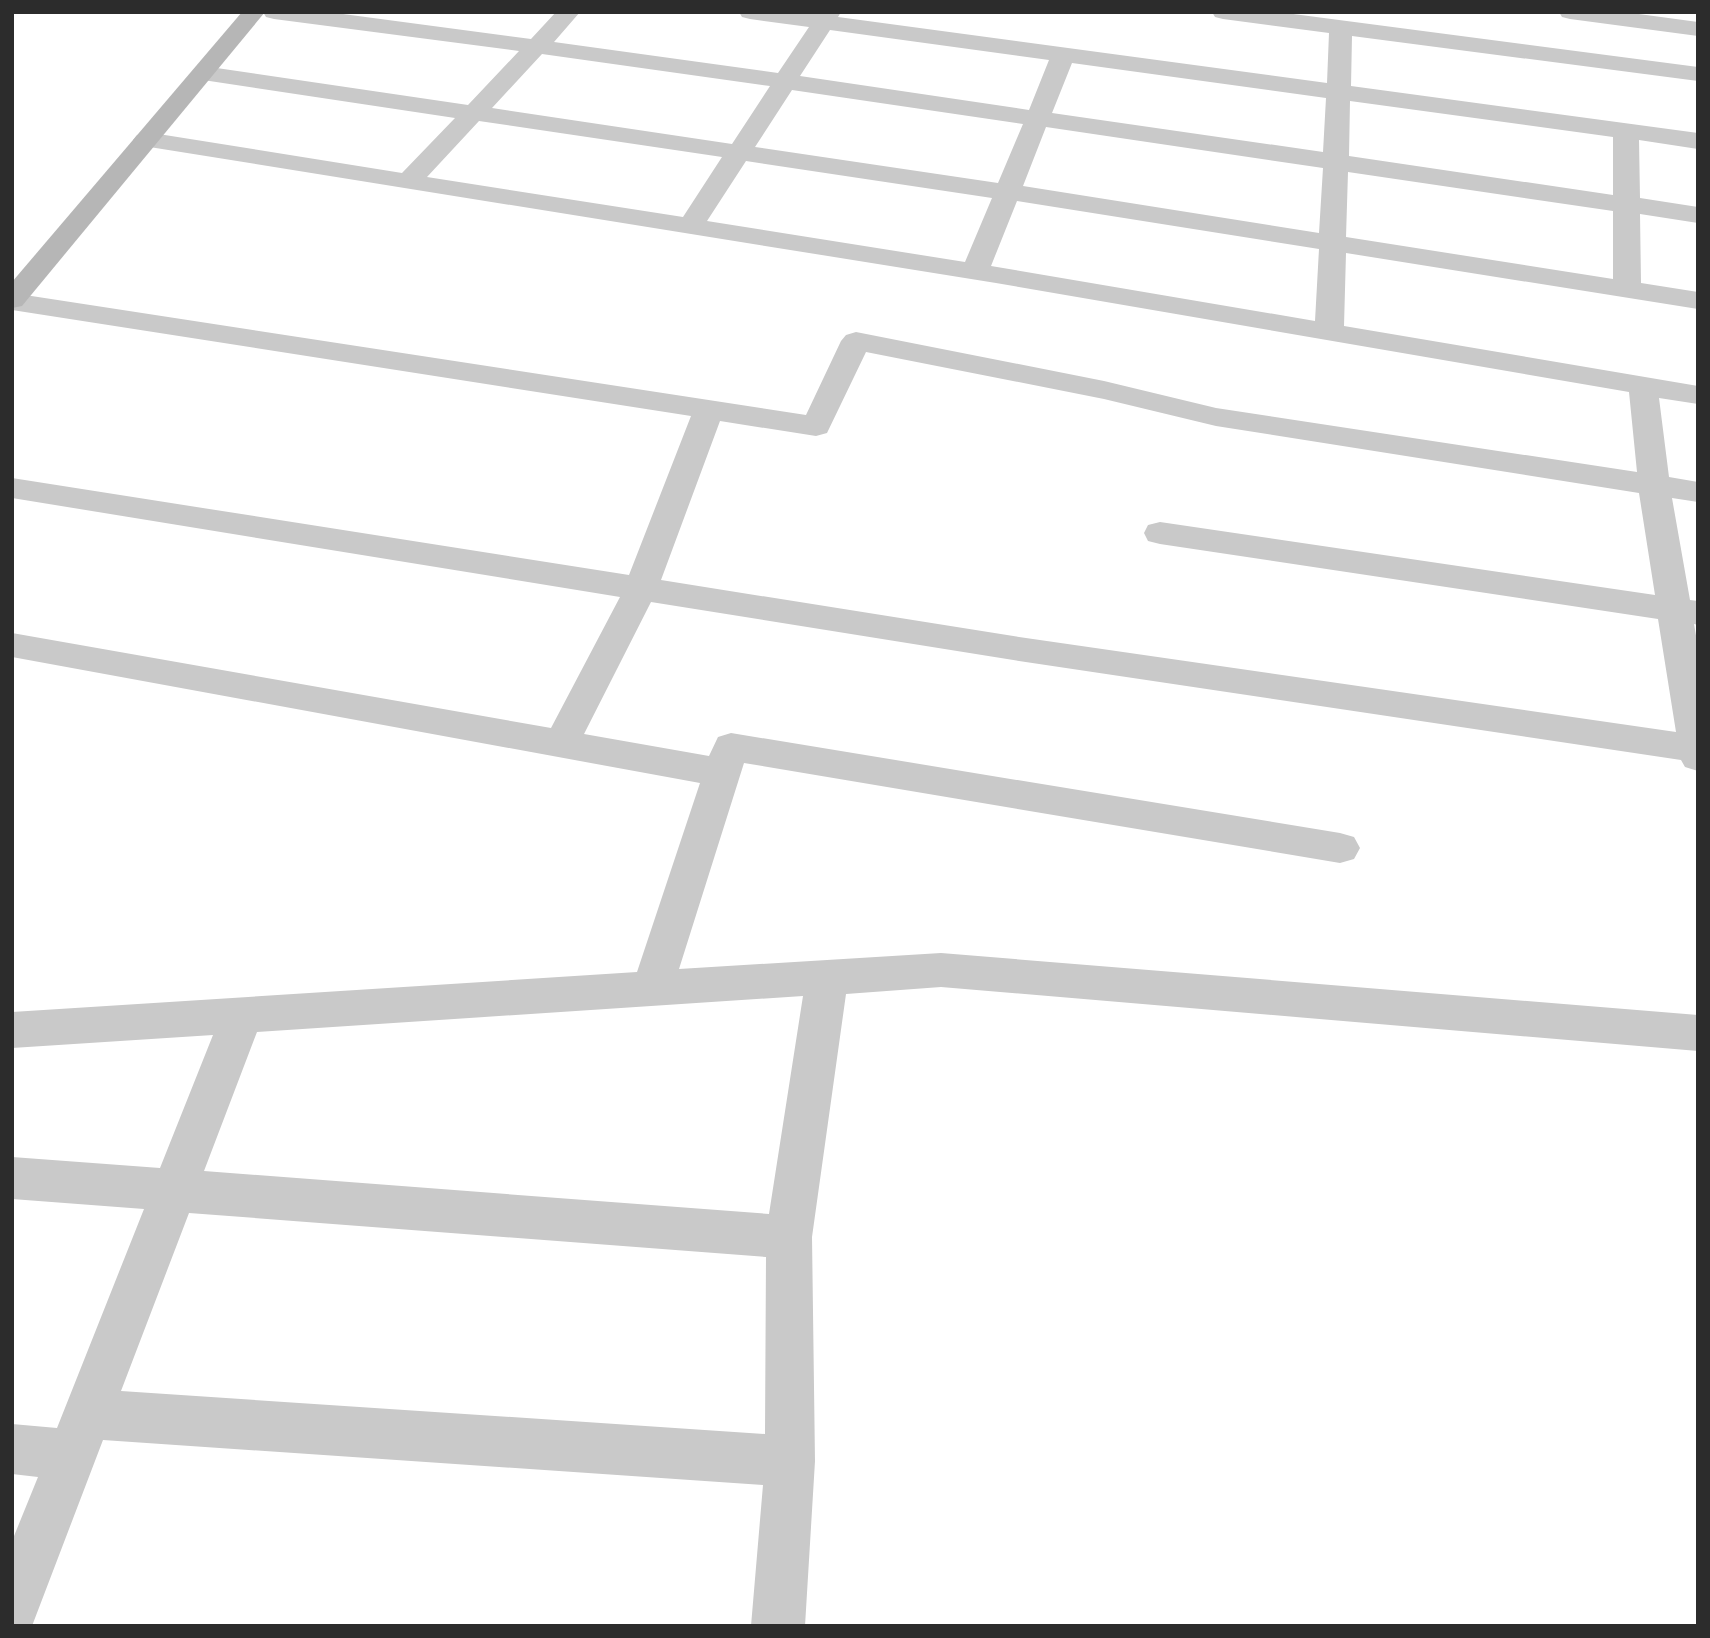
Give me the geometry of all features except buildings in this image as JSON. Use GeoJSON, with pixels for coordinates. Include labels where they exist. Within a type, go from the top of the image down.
{"type":"FeatureCollection","features":[{"type":"Feature","properties":{"kind":"main road"},"geometry":{"type":"LineString","coordinates":[[12,301],[254,12]]}},
{"type":"Feature","properties":{"kind":"street"},"geometry":{"type":"LineString","coordinates":[[274,12],[785,82],[1698,215]]}},
{"type":"Feature","properties":{"kind":"street"},"geometry":{"type":"LineString","coordinates":[[408,181],[569,12]]}},
{"type":"Feature","properties":{"kind":"street"},"geometry":{"type":"LineString","coordinates":[[750,12],[827,17],[1064,53],[1698,141]]}},
{"type":"Feature","properties":{"kind":"street"},"geometry":{"type":"LineString","coordinates":[[1223,12],[1341,27],[1485,35],[1698,74]]}},
{"type":"Feature","properties":{"kind":"street"},"geometry":{"type":"LineString","coordinates":[[1570,12],[1698,29]]}},
{"type":"Feature","properties":{"kind":"street"},"geometry":{"type":"LineString","coordinates":[[690,227],[827,17]]}},
{"type":"Feature","properties":{"kind":"street"},"geometry":{"type":"LineString","coordinates":[[1329,332],[1341,27]]}},
{"type":"Feature","properties":{"kind":"street"},"geometry":{"type":"LineString","coordinates":[[975,272],[1064,53]]}},
{"type":"Feature","properties":{"kind":"street"},"geometry":{"type":"LineString","coordinates":[[203,73],[1006,191],[1698,301]]}},
{"type":"Feature","properties":{"kind":"street"},"geometry":{"type":"LineString","coordinates":[[1626,130],[1627,291]]}},
{"type":"Feature","properties":{"kind":"street"},"geometry":{"type":"LineString","coordinates":[[146,140],[975,272],[1698,395]]}},
{"type":"Feature","properties":{"kind":"street"},"geometry":{"type":"LineString","coordinates":[[12,301],[816,426],[856,341],[1104,390],[1216,417],[1698,492]]}},
{"type":"Feature","properties":{"kind":"street"},"geometry":{"type":"LineString","coordinates":[[12,488],[1032,652],[1697,752],[1686,612],[1654,485],[1643,386]]}},
{"type":"Feature","properties":{"kind":"street"},"geometry":{"type":"LineString","coordinates":[[561,744],[641,589],[709,410]]}},
{"type":"Feature","properties":{"kind":"street"},"geometry":{"type":"LineString","coordinates":[[1160,533],[1686,612]]}},
{"type":"Feature","properties":{"kind":"street"},"geometry":{"type":"LineString","coordinates":[[12,645],[722,773]]}},
{"type":"Feature","properties":{"kind":"street"},"geometry":{"type":"LineString","coordinates":[[652,989],[731,747],[1340,848]]}},
{"type":"Feature","properties":{"kind":"street"},"geometry":{"type":"LineString","coordinates":[[12,1030],[941,970],[1698,1033]]}},
{"type":"Feature","properties":{"kind":"street"},"geometry":{"type":"LineString","coordinates":[[778,1626],[790,1461],[789,1237],[827,978]]}},
{"type":"Feature","properties":{"kind":"street"},"geometry":{"type":"LineString","coordinates":[[12,1610],[242,1015]]}},
{"type":"Feature","properties":{"kind":"street"},"geometry":{"type":"LineString","coordinates":[[12,1178],[789,1237]]}},
{"type":"Feature","properties":{"kind":"street"},"geometry":{"type":"LineString","coordinates":[[12,1449],[80,1434],[790,1461]]}}]}
